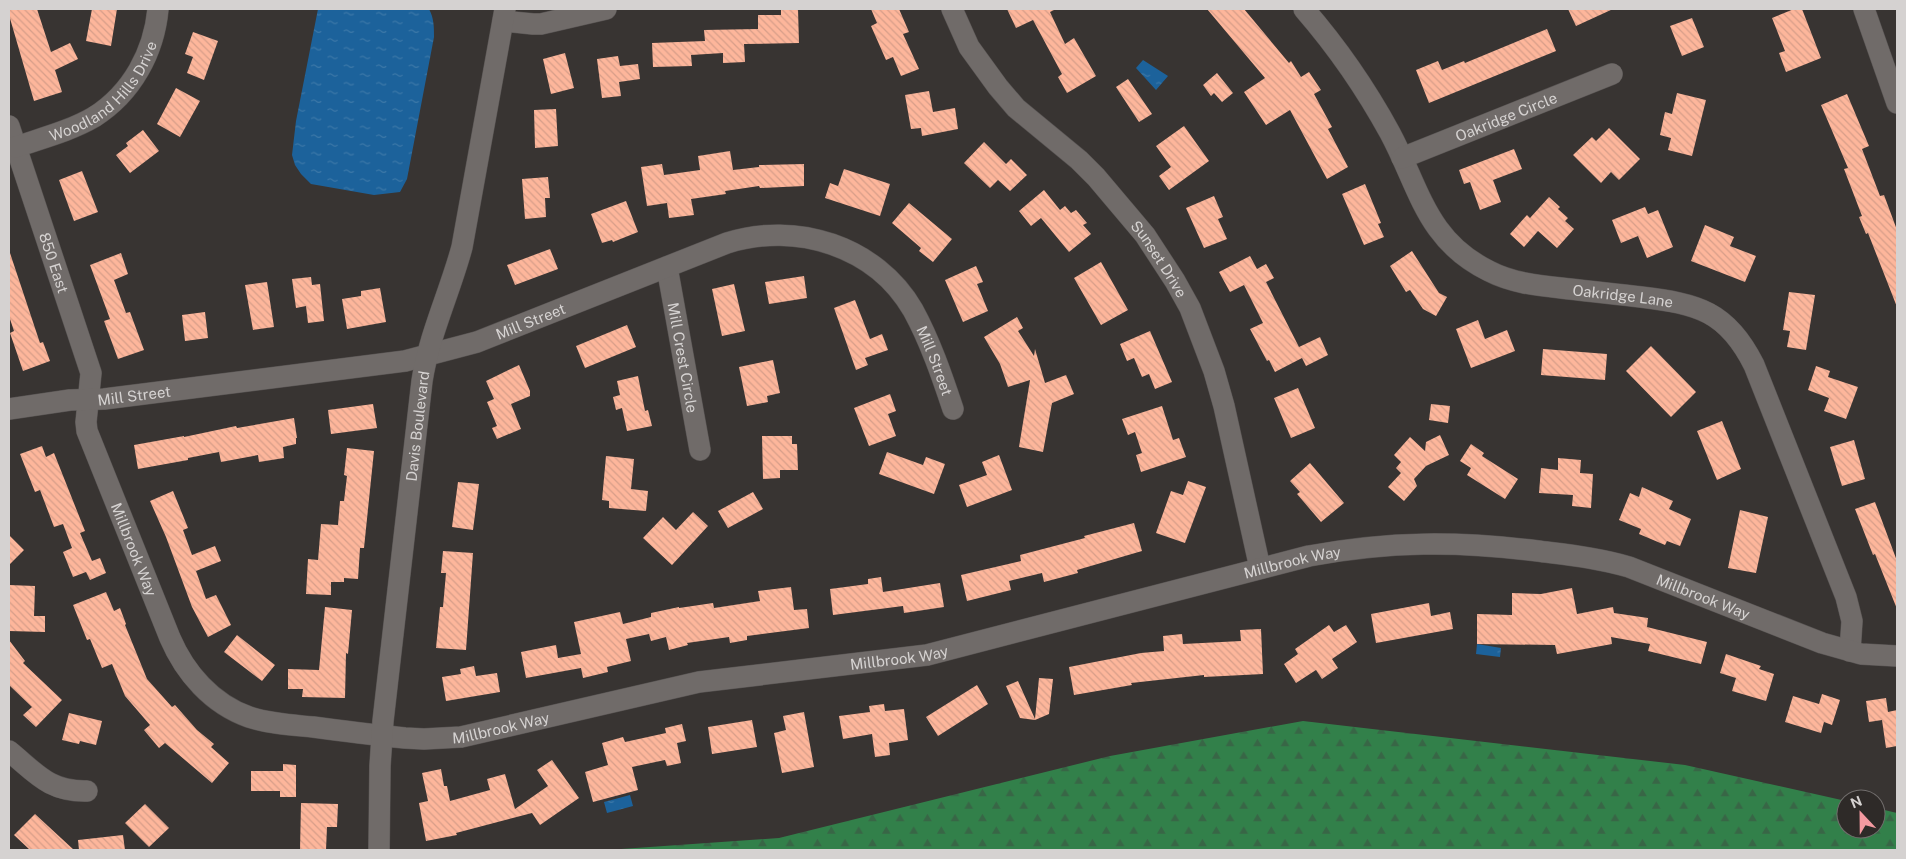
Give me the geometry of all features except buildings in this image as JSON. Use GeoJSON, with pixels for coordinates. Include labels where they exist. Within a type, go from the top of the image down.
{"type":"FeatureCollection","features":[{"type":"Feature","properties":{"kind":"street","name":"Woodland Hills Drive"},"geometry":{"type":"LineString","coordinates":[[16,146],[94,117],[115,100],[134,79],[146,55],[158,9]]}},
{"type":"Feature","properties":{"kind":"street"},"geometry":{"type":"LineString","coordinates":[[504,15],[533,24],[541,24],[606,9]]}},
{"type":"Feature","properties":{"kind":"street","name":"Sunset Drive"},"geometry":{"type":"LineString","coordinates":[[952,9],[970,46],[998,87],[1016,108],[1079,160],[1112,195],[1145,235],[1180,290],[1193,315],[1214,371],[1224,406],[1260,568]]}},
{"type":"Feature","properties":{"kind":"street","name":"Oakridge Lane"},"geometry":{"type":"LineString","coordinates":[[1304,9],[1328,38],[1358,80],[1390,133],[1422,204],[1435,226],[1453,246],[1483,268],[1504,278],[1536,285],[1690,304],[1721,322],[1735,334],[1746,349],[1754,365],[1846,597],[1852,621],[1850,651]]}},
{"type":"Feature","properties":{"kind":"street"},"geometry":{"type":"LineString","coordinates":[[1864,9],[1897,104]]}},
{"type":"Feature","properties":{"kind":"street","name":"Davis Boulevard"},"geometry":{"type":"LineString","coordinates":[[379,850],[382,736],[422,381],[462,247],[504,15]]}},
{"type":"Feature","properties":{"kind":"street","name":"Oakridge Circle"},"geometry":{"type":"LineString","coordinates":[[1402,158],[1612,74]]}},
{"type":"Feature","properties":{"kind":"street","name":"850 East"},"geometry":{"type":"LineString","coordinates":[[9,126],[91,373],[88,400]]}},
{"type":"Feature","properties":{"kind":"street","name":"Mill Street"},"geometry":{"type":"LineString","coordinates":[[9,409],[386,364],[428,356],[477,342],[727,243],[762,234],[805,236],[826,241],[868,262],[886,276],[912,310],[939,367],[953,409]]}},
{"type":"Feature","properties":{"kind":"street","name":"Mill Crest Circle"},"geometry":{"type":"LineString","coordinates":[[667,267],[700,450]]}},
{"type":"Feature","properties":{"kind":"street","name":"Millbrook Way"},"geometry":{"type":"LineString","coordinates":[[88,400],[87,431],[170,638],[183,663],[196,680],[223,703],[248,716],[283,724],[382,736],[424,739],[461,737],[699,682],[927,655],[1260,568],[1339,550],[1369,546],[1432,543],[1502,546],[1582,556],[1629,567],[1822,643],[1872,655],[1897,656]]}},
{"type":"Feature","properties":{"kind":"street"},"geometry":{"type":"LineString","coordinates":[[9,751],[55,787],[70,791],[86,791]]}},
{"type":"Feature","properties":{"kind":"green space"},"geometry":{"type":"Polygon","coordinates":[[[1303,721],[1685,765],[1836,799],[1836,839],[1886,839],[1886,810],[1897,813],[1897,850],[607,850],[779,838],[1110,756],[1303,721]]]}},
{"type":"Feature","properties":{"kind":"water"},"geometry":{"type":"Polygon","coordinates":[[[318,9],[429,9],[431,12],[434,37],[407,179],[400,192],[374,195],[311,184],[295,165],[292,155],[296,121],[318,9]]]}},
{"type":"Feature","properties":{"kind":"water"},"geometry":{"type":"Polygon","coordinates":[[[1143,60],[1168,76],[1156,90],[1136,68],[1143,60]]]}},
{"type":"Feature","properties":{"kind":"water"},"geometry":{"type":"Polygon","coordinates":[[[1477,644],[1501,648],[1500,657],[1476,654],[1477,644]]]}},
{"type":"Feature","properties":{"kind":"water"},"geometry":{"type":"Polygon","coordinates":[[[630,795],[633,806],[607,813],[604,802],[630,795]]]}}]}
